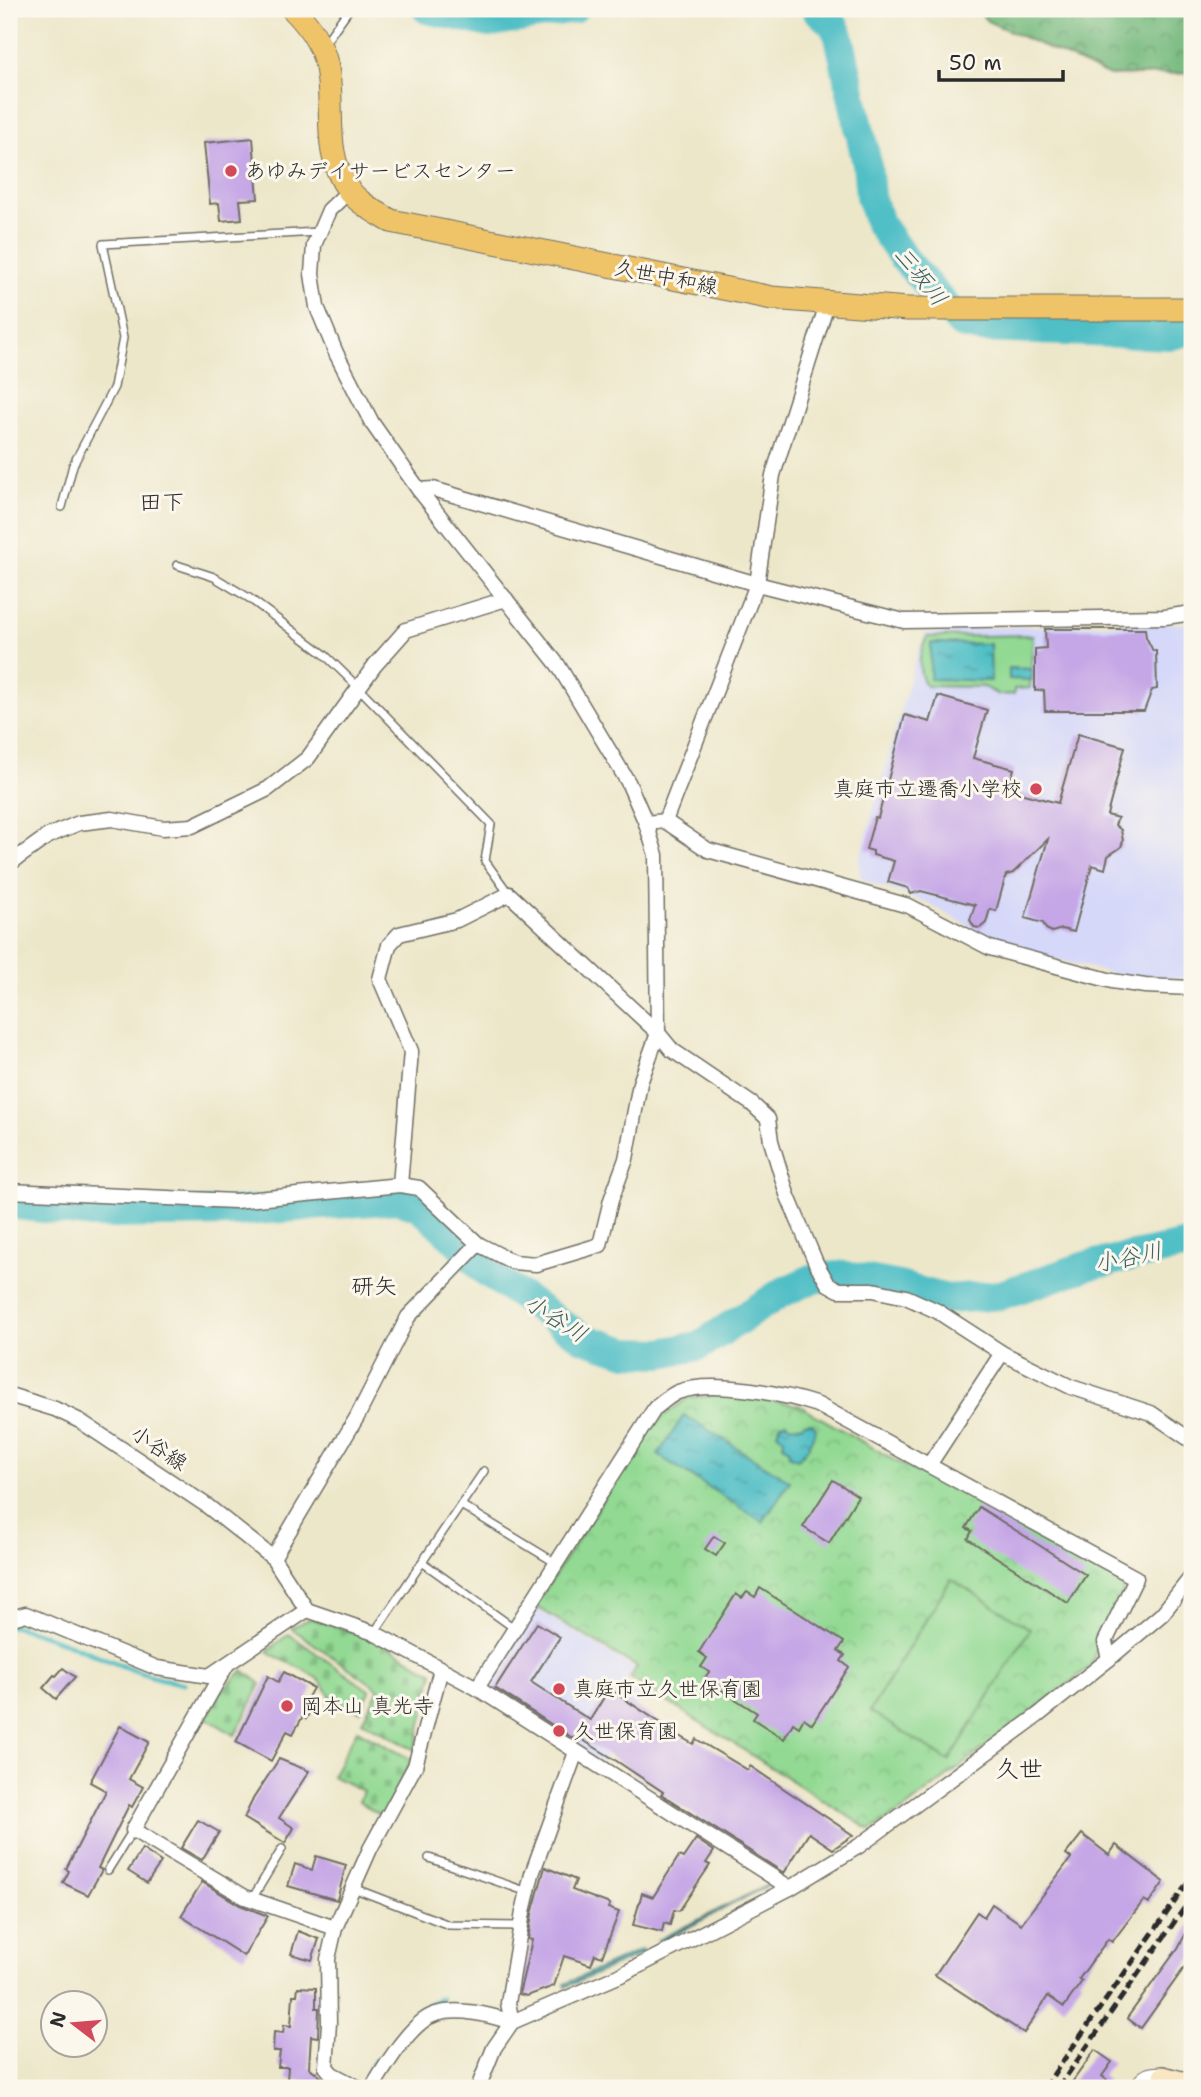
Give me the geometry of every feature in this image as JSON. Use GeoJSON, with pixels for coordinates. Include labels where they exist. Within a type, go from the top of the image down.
{"type":"FeatureCollection","features":[{"type":"Feature","properties":{"kind":"main road","name":"久世中和線"},"geometry":{"type":"LineString","coordinates":[[293,9],[307,23],[321,47],[328,73],[331,146],[338,170],[349,191],[369,208],[391,220],[772,298],[827,304],[945,308],[1192,309]]}},
{"type":"Feature","properties":{"kind":"main road"},"geometry":{"type":"LineString","coordinates":[[1163,2076],[1192,2084]]}},
{"type":"Feature","properties":{"kind":"street"},"geometry":{"type":"LineString","coordinates":[[9,1191],[235,1201],[400,1185],[419,1188],[478,1244],[513,1262],[536,1264],[600,1245],[611,1199],[626,1160],[640,1083],[658,1033],[656,855],[646,823],[628,782],[558,665],[419,490],[372,423],[335,352],[317,307],[312,274],[314,245],[329,210],[349,191]]}},
{"type":"Feature","properties":{"kind":"street"},"geometry":{"type":"LineString","coordinates":[[665,821],[757,584],[773,475],[827,304]]}},
{"type":"Feature","properties":{"kind":"street"},"geometry":{"type":"LineString","coordinates":[[419,490],[433,489],[757,584],[904,621],[1165,617],[1192,613]]}},
{"type":"Feature","properties":{"kind":"street"},"geometry":{"type":"LineString","coordinates":[[9,864],[48,836],[79,822],[112,819],[163,828],[192,826],[268,789],[307,758],[358,687],[406,630],[506,598]]}},
{"type":"Feature","properties":{"kind":"street"},"geometry":{"type":"LineString","coordinates":[[646,823],[665,821],[708,850],[909,906],[990,948],[1112,981],[1145,986],[1192,988]]}},
{"type":"Feature","properties":{"kind":"street"},"geometry":{"type":"LineString","coordinates":[[400,1185],[411,1051],[380,979],[388,945],[399,934],[457,920],[509,894],[658,1033],[672,1050],[752,1104],[768,1119],[771,1141],[788,1194],[816,1263],[828,1284],[839,1290],[873,1290],[906,1297],[937,1311],[1002,1353],[1071,1387],[1151,1413],[1192,1441]]}},
{"type":"Feature","properties":{"kind":"street"},"geometry":{"type":"LineString","coordinates":[[273,1558],[357,1417],[408,1317],[478,1244]]}},
{"type":"Feature","properties":{"kind":"street"},"geometry":{"type":"LineString","coordinates":[[929,1465],[1002,1353]]}},
{"type":"Feature","properties":{"kind":"street"},"geometry":{"type":"LineString","coordinates":[[477,1688],[656,1408],[677,1392],[703,1387],[792,1396],[818,1405],[1136,1578],[1105,1642],[1108,1659]]}},
{"type":"Feature","properties":{"kind":"street","name":"小谷線"},"geometry":{"type":"LineString","coordinates":[[9,1395],[55,1409],[80,1421],[195,1497],[273,1558],[307,1610]]}},
{"type":"Feature","properties":{"kind":"street"},"geometry":{"type":"LineString","coordinates":[[478,2088],[494,2048],[512,2022],[623,1974],[790,1888],[859,1846],[1037,1716],[1108,1659],[1162,1614],[1192,1576]]}},
{"type":"Feature","properties":{"kind":"street"},"geometry":{"type":"LineString","coordinates":[[9,1619],[26,1614],[37,1617],[157,1668],[209,1676],[307,1610],[374,1633],[477,1688],[790,1888]]}},
{"type":"Feature","properties":{"kind":"street"},"geometry":{"type":"LineString","coordinates":[[226,1666],[133,1830],[252,1900],[335,1928]]}},
{"type":"Feature","properties":{"kind":"street"},"geometry":{"type":"LineString","coordinates":[[359,2088],[332,2074],[327,2067],[330,2023],[328,1959],[335,1928],[370,1849],[415,1766],[441,1669]]}},
{"type":"Feature","properties":{"kind":"street"},"geometry":{"type":"LineString","coordinates":[[512,2022],[508,2003],[528,1892],[576,1752]]}},
{"type":"Feature","properties":{"kind":"street"},"geometry":{"type":"LineString","coordinates":[[372,2088],[390,2057],[416,2027],[432,2014],[448,2011],[484,2014],[512,2022]]}},
{"type":"Feature","properties":{"kind":"street"},"geometry":{"type":"LineString","coordinates":[[1138,2088],[1143,2080],[1151,2075],[1163,2076]]}},
{"type":"Feature","properties":{"kind":"lane"},"geometry":{"type":"LineString","coordinates":[[321,47],[348,9]]}},
{"type":"Feature","properties":{"kind":"lane"},"geometry":{"type":"LineString","coordinates":[[62,507],[73,465],[114,387],[123,338],[103,244],[319,232]]}},
{"type":"Feature","properties":{"kind":"lane"},"geometry":{"type":"LineString","coordinates":[[177,565],[214,577],[249,598],[324,654],[358,687],[492,824],[485,861],[509,894]]}},
{"type":"Feature","properties":{"kind":"lane"},"geometry":{"type":"LineString","coordinates":[[374,1633],[484,1471]]}},
{"type":"Feature","properties":{"kind":"lane"},"geometry":{"type":"LineString","coordinates":[[461,1505],[557,1563]]}},
{"type":"Feature","properties":{"kind":"lane"},"geometry":{"type":"LineString","coordinates":[[422,1562],[514,1628]]}},
{"type":"Feature","properties":{"kind":"lane"},"geometry":{"type":"LineString","coordinates":[[108,1870],[133,1830]]}},
{"type":"Feature","properties":{"kind":"lane"},"geometry":{"type":"LineString","coordinates":[[252,1900],[282,1849]]}},
{"type":"Feature","properties":{"kind":"lane"},"geometry":{"type":"LineString","coordinates":[[429,1858],[528,1892]]}},
{"type":"Feature","properties":{"kind":"lane"},"geometry":{"type":"LineString","coordinates":[[353,1887],[449,1926],[520,1926]]}},
{"type":"Feature","properties":{"kind":"shaded area","name":"真庭市立遷喬小学校"},"geometry":{"type":"Polygon","coordinates":[[[1192,624],[1192,979],[1147,976],[1137,980],[1021,950],[991,938],[927,903],[861,879],[859,862],[916,657],[926,633],[950,632],[951,629],[1192,624]]]}},
{"type":"Feature","properties":{"kind":"shaded area","name":"真庭市立久世保育園"},"geometry":{"type":"Polygon","coordinates":[[[535,1608],[634,1668],[625,1686],[643,1697],[600,1764],[489,1692],[487,1683],[535,1608]]]}},
{"type":"Feature","properties":{"kind":"green space"},"geometry":{"type":"Polygon","coordinates":[[[977,9],[1192,9],[1192,73],[1110,76],[987,21],[977,9]]]}},
{"type":"Feature","properties":{"kind":"green space"},"geometry":{"type":"Polygon","coordinates":[[[1033,635],[1030,688],[1014,689],[1014,694],[999,695],[984,687],[926,686],[923,680],[920,662],[927,637],[1033,635]]]}},
{"type":"Feature","properties":{"kind":"green space"},"geometry":{"type":"Polygon","coordinates":[[[747,1396],[798,1405],[912,1470],[944,1482],[1108,1571],[1121,1582],[1123,1593],[1101,1636],[1091,1666],[905,1809],[870,1830],[630,1678],[637,1667],[535,1606],[643,1437],[663,1416],[688,1398],[747,1396]]]}},
{"type":"Feature","properties":{"kind":"green space"},"geometry":{"type":"Polygon","coordinates":[[[951,1579],[1030,1629],[949,1761],[870,1711],[951,1579]]]}},
{"type":"Feature","properties":{"kind":"green space"},"geometry":{"type":"Polygon","coordinates":[[[311,1618],[379,1641],[433,1673],[415,1750],[362,1721],[379,1689],[291,1628],[311,1618]]]}},
{"type":"Feature","properties":{"kind":"green space"},"geometry":{"type":"Polygon","coordinates":[[[289,1634],[370,1691],[360,1711],[332,1701],[327,1690],[313,1675],[267,1651],[289,1634]]]}},
{"type":"Feature","properties":{"kind":"green space"},"geometry":{"type":"Polygon","coordinates":[[[243,1670],[261,1684],[235,1735],[206,1718],[221,1692],[243,1670]]]}},
{"type":"Feature","properties":{"kind":"green space"},"geometry":{"type":"Polygon","coordinates":[[[357,1730],[412,1760],[383,1817],[359,1802],[363,1791],[332,1776],[357,1730]]]}},
{"type":"Feature","properties":{"kind":"water"},"geometry":{"type":"Polygon","coordinates":[[[931,643],[990,644],[991,681],[930,679],[931,643]]]}},
{"type":"Feature","properties":{"kind":"water"},"geometry":{"type":"Polygon","coordinates":[[[1009,668],[1032,669],[1032,680],[1009,679],[1009,668]]]}},
{"type":"Feature","properties":{"kind":"water"},"geometry":{"type":"Polygon","coordinates":[[[684,1415],[790,1481],[763,1522],[658,1455],[684,1415]]]}},
{"type":"Feature","properties":{"kind":"water"},"geometry":{"type":"Polygon","coordinates":[[[786,1422],[801,1426],[804,1423],[812,1423],[816,1428],[809,1446],[798,1459],[789,1455],[789,1449],[783,1445],[784,1439],[777,1432],[781,1424],[786,1422]]]}},
{"type":"Feature","properties":{"kind":"water"},"geometry":{"type":"Polygon","coordinates":[[[768,1885],[659,1943],[658,1940],[768,1885]]]}},
{"type":"Feature","properties":{"kind":"water"},"geometry":{"type":"Polygon","coordinates":[[[642,1950],[644,1953],[566,1987],[565,1984],[642,1950]]]}},
{"type":"Feature","properties":{"kind":"building","name":"あゆみデイサービスセンター"},"geometry":{"type":"Polygon","coordinates":[[[253,138],[258,199],[240,200],[242,219],[221,221],[219,203],[210,204],[204,143],[253,138]]]}},
{"type":"Feature","properties":{"kind":"building"},"geometry":{"type":"Polygon","coordinates":[[[1045,629],[1145,629],[1153,651],[1156,651],[1157,689],[1152,690],[1144,711],[1045,711],[1044,690],[1035,691],[1035,649],[1046,648],[1045,629]]]}},
{"type":"Feature","properties":{"kind":"building"},"geometry":{"type":"Polygon","coordinates":[[[938,696],[987,710],[973,758],[1014,769],[1008,790],[1058,803],[1078,734],[1125,747],[1107,815],[1118,818],[1115,825],[1121,830],[1123,841],[1121,847],[1108,856],[1105,869],[1092,865],[1074,932],[1062,929],[1052,932],[1046,929],[1043,923],[1025,918],[1048,839],[1013,873],[1006,875],[996,911],[990,909],[986,923],[980,928],[974,927],[970,920],[975,905],[921,891],[911,894],[908,888],[888,882],[894,861],[873,855],[873,851],[866,849],[875,817],[878,818],[905,715],[930,722],[938,696]]]}},
{"type":"Feature","properties":{"kind":"building"},"geometry":{"type":"Polygon","coordinates":[[[833,1480],[858,1496],[829,1543],[803,1527],[833,1480]]]}},
{"type":"Feature","properties":{"kind":"building"},"geometry":{"type":"Polygon","coordinates":[[[979,1507],[1086,1575],[1068,1603],[968,1539],[972,1531],[966,1528],[979,1507]]]}},
{"type":"Feature","properties":{"kind":"building"},"geometry":{"type":"Polygon","coordinates":[[[714,1536],[725,1543],[716,1556],[705,1549],[714,1536]]]}},
{"type":"Feature","properties":{"kind":"building"},"geometry":{"type":"Polygon","coordinates":[[[760,1588],[844,1642],[838,1651],[845,1655],[841,1661],[849,1667],[812,1724],[804,1718],[799,1727],[793,1723],[784,1739],[753,1719],[757,1713],[704,1679],[709,1672],[701,1667],[707,1658],[699,1652],[736,1594],[742,1598],[747,1592],[755,1597],[760,1588]]]}},
{"type":"Feature","properties":{"kind":"building"},"geometry":{"type":"Polygon","coordinates":[[[537,1623],[560,1637],[531,1682],[590,1720],[609,1689],[662,1724],[660,1725],[693,1744],[696,1739],[748,1770],[750,1766],[853,1835],[833,1849],[809,1833],[784,1873],[661,1794],[663,1792],[609,1756],[581,1739],[579,1742],[495,1688],[537,1623]]]}},
{"type":"Feature","properties":{"kind":"building"},"geometry":{"type":"Polygon","coordinates":[[[63,1668],[75,1677],[56,1699],[43,1688],[63,1668]]]}},
{"type":"Feature","properties":{"kind":"building"},"geometry":{"type":"Polygon","coordinates":[[[284,1672],[313,1688],[308,1697],[316,1701],[293,1734],[287,1731],[271,1761],[236,1742],[268,1676],[278,1682],[284,1672]]]}},
{"type":"Feature","properties":{"kind":"building"},"geometry":{"type":"Polygon","coordinates":[[[120,1726],[149,1742],[129,1779],[143,1787],[132,1807],[129,1805],[98,1868],[102,1870],[88,1895],[63,1883],[69,1871],[66,1869],[106,1791],[90,1782],[120,1726]]]}},
{"type":"Feature","properties":{"kind":"building"},"geometry":{"type":"Polygon","coordinates":[[[279,1759],[309,1771],[279,1818],[294,1828],[285,1843],[244,1818],[279,1759]]]}},
{"type":"Feature","properties":{"kind":"building"},"geometry":{"type":"Polygon","coordinates":[[[198,1820],[219,1832],[202,1860],[181,1848],[198,1820]]]}},
{"type":"Feature","properties":{"kind":"building"},"geometry":{"type":"Polygon","coordinates":[[[1082,1834],[1109,1855],[1116,1845],[1164,1882],[1149,1903],[1144,1900],[1112,1942],[1108,1939],[1079,1979],[1082,1981],[1064,2007],[1048,1996],[1024,2033],[935,1975],[977,1912],[984,1917],[992,1904],[1021,1924],[1071,1858],[1066,1854],[1082,1834]]]}},
{"type":"Feature","properties":{"kind":"building"},"geometry":{"type":"Polygon","coordinates":[[[696,1839],[714,1851],[706,1863],[710,1865],[679,1911],[674,1910],[670,1925],[664,1923],[662,1932],[633,1925],[642,1893],[653,1897],[679,1856],[683,1858],[696,1839]]]}},
{"type":"Feature","properties":{"kind":"building"},"geometry":{"type":"Polygon","coordinates":[[[142,1849],[161,1862],[147,1883],[128,1871],[142,1849]]]}},
{"type":"Feature","properties":{"kind":"building"},"geometry":{"type":"Polygon","coordinates":[[[316,1856],[346,1865],[337,1900],[288,1886],[295,1864],[312,1870],[316,1856]]]}},
{"type":"Feature","properties":{"kind":"building"},"geometry":{"type":"Polygon","coordinates":[[[545,1867],[576,1880],[572,1890],[610,1904],[608,1908],[619,1912],[602,1957],[595,1954],[591,1965],[564,1956],[554,1986],[527,1996],[519,1994],[532,1940],[528,1939],[532,1914],[545,1867]]]}},
{"type":"Feature","properties":{"kind":"building"},"geometry":{"type":"Polygon","coordinates":[[[202,1882],[240,1905],[268,1916],[244,1956],[181,1916],[202,1882]]]}},
{"type":"Feature","properties":{"kind":"building"},"geometry":{"type":"Polygon","coordinates":[[[1192,1922],[1192,1957],[1141,2028],[1127,2018],[1178,1948],[1192,1922]]]}},
{"type":"Feature","properties":{"kind":"building"},"geometry":{"type":"Polygon","coordinates":[[[298,1931],[319,1939],[312,1960],[291,1954],[298,1931]]]}},
{"type":"Feature","properties":{"kind":"building"},"geometry":{"type":"Polygon","coordinates":[[[298,1987],[316,1988],[316,2008],[319,2008],[318,2037],[311,2036],[309,2067],[327,2082],[287,2080],[288,2067],[278,2067],[280,2051],[273,2051],[274,2032],[283,2033],[284,2025],[291,2026],[293,1995],[297,1995],[298,1987]]]}},
{"type":"Feature","properties":{"kind":"building"},"geometry":{"type":"Polygon","coordinates":[[[1095,2050],[1112,2062],[1102,2076],[1107,2080],[1101,2088],[1068,2088],[1095,2050]]]}},
{"type":"Feature","properties":{"kind":"waterway","name":"三坂川"},"geometry":{"type":"LineString","coordinates":[[427,9],[490,23],[573,9]]}},
{"type":"Feature","properties":{"kind":"waterway","name":"三坂川"},"geometry":{"type":"LineString","coordinates":[[816,9],[833,24],[839,36],[867,164],[870,196],[879,223],[902,256],[961,324],[981,328],[1172,335],[1192,330]]}},
{"type":"Feature","properties":{"kind":"waterway","name":"小谷川"},"geometry":{"type":"LineString","coordinates":[[9,1204],[94,1214],[232,1212],[399,1199],[419,1206],[485,1271],[560,1323],[583,1338],[627,1352],[661,1353],[699,1346],[781,1293],[812,1279],[840,1275],[895,1285],[947,1299],[1001,1295],[1086,1266],[1192,1244]]}},
{"type":"Feature","properties":{"kind":"waterway"},"geometry":{"type":"LineString","coordinates":[[9,1627],[35,1632],[140,1672],[184,1684]]}},
{"type":"Feature","properties":{"kind":"waterway"},"geometry":{"type":"LineString","coordinates":[[429,2004],[441,1998]]}},
{"type":"Feature","properties":{"kind":"waterway"},"geometry":{"type":"LineString","coordinates":[[366,2076],[375,2061]]}},
{"type":"Feature","properties":{"kind":"railway"},"geometry":{"type":"LineString","coordinates":[[1044,2088],[1192,1877]]}},
{"type":"Feature","properties":{"kind":"railway"},"geometry":{"type":"LineString","coordinates":[[1058,2088],[1192,1897]]}},
{"type":"Feature","properties":{"kind":"place","name":"あゆみデイサービスセンター"},"geometry":{"type":"Point","coordinates":[231,171]}},
{"type":"Feature","properties":{"kind":"place","name":"真庭市立遷喬小学校"},"geometry":{"type":"Point","coordinates":[1036,789]}},
{"type":"Feature","properties":{"kind":"place","name":"真庭市立久世保育園"},"geometry":{"type":"Point","coordinates":[559,1689]}},
{"type":"Feature","properties":{"kind":"place","name":"岡本山 真光寺"},"geometry":{"type":"Point","coordinates":[287,1706]}},
{"type":"Feature","properties":{"kind":"place","name":"久世保育園"},"geometry":{"type":"Point","coordinates":[559,1731]}},
{"type":"Feature","properties":{"kind":"district","name":"田下"},"geometry":{"type":"Point","coordinates":[162,502]}},
{"type":"Feature","properties":{"kind":"district","name":"研矢"},"geometry":{"type":"Point","coordinates":[374,1286]}},
{"type":"Feature","properties":{"kind":"district","name":"久世"},"geometry":{"type":"Point","coordinates":[1019,1769]}}]}
